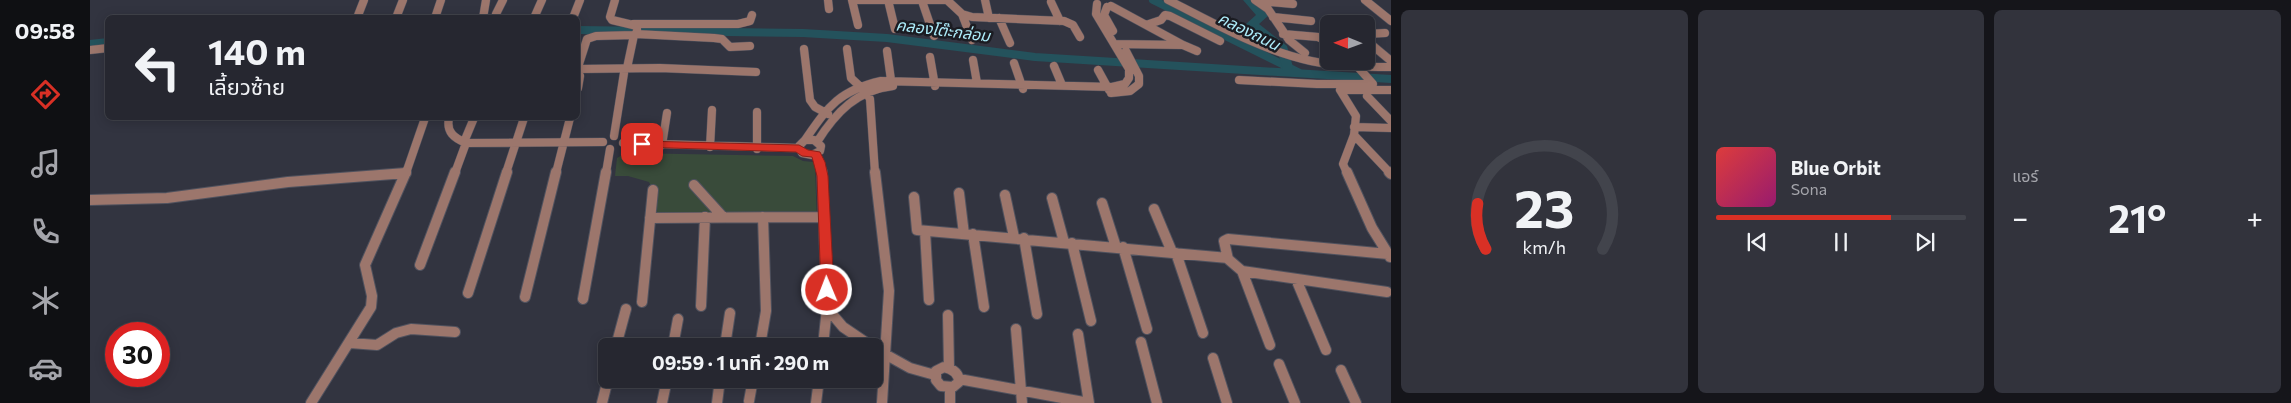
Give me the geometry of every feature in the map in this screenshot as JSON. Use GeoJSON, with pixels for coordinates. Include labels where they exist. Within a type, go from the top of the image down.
{"type":"FeatureCollection","features":[{"type":"Feature","properties":{"kind":"street"},"geometry":{"type":"LineString","coordinates":[[358,15],[364,0]]}},
{"type":"Feature","properties":{"kind":"street"},"geometry":{"type":"LineString","coordinates":[[397,15],[403,0]]}},
{"type":"Feature","properties":{"kind":"street"},"geometry":{"type":"LineString","coordinates":[[436,15],[441,0]]}},
{"type":"Feature","properties":{"kind":"street"},"geometry":{"type":"LineString","coordinates":[[484,15],[486,0]]}},
{"type":"Feature","properties":{"kind":"street"},"geometry":{"type":"LineString","coordinates":[[496,14],[503,0]]}},
{"type":"Feature","properties":{"kind":"street"},"geometry":{"type":"LineString","coordinates":[[535,15],[542,0]]}},
{"type":"Feature","properties":{"kind":"street"},"geometry":{"type":"LineString","coordinates":[[575,15],[580,0]]}},
{"type":"Feature","properties":{"kind":"street"},"geometry":{"type":"LineString","coordinates":[[615,0],[610,17],[612,20],[635,30],[722,39],[730,47],[750,46]]}},
{"type":"Feature","properties":{"kind":"street"},"geometry":{"type":"LineString","coordinates":[[828,0],[829,9]]}},
{"type":"Feature","properties":{"kind":"street"},"geometry":{"type":"LineString","coordinates":[[858,25],[852,0],[947,0],[962,14],[972,40]]}},
{"type":"Feature","properties":{"kind":"street"},"geometry":{"type":"LineString","coordinates":[[886,0],[895,29]]}},
{"type":"Feature","properties":{"kind":"street"},"geometry":{"type":"LineString","coordinates":[[920,0],[934,36]]}},
{"type":"Feature","properties":{"kind":"street"},"geometry":{"type":"LineString","coordinates":[[985,0],[989,18]]}},
{"type":"Feature","properties":{"kind":"street"},"geometry":{"type":"LineString","coordinates":[[799,148],[824,112],[836,100],[891,80],[935,84],[1109,90],[1134,89],[1140,80],[1118,44],[1105,17],[1109,4],[1118,0]]}},
{"type":"Feature","properties":{"kind":"street"},"geometry":{"type":"LineString","coordinates":[[1168,0],[1272,50],[1320,62]]}},
{"type":"Feature","properties":{"kind":"street"},"geometry":{"type":"LineString","coordinates":[[1365,0],[1391,21]]}},
{"type":"Feature","properties":{"kind":"street"},"geometry":{"type":"LineString","coordinates":[[1256,1],[1293,4]]}},
{"type":"Feature","properties":{"kind":"street"},"geometry":{"type":"LineString","coordinates":[[1256,1],[1273,17],[1283,34],[1304,53]]}},
{"type":"Feature","properties":{"kind":"street"},"geometry":{"type":"LineString","coordinates":[[1052,2],[1060,21]]}},
{"type":"Feature","properties":{"kind":"street"},"geometry":{"type":"LineString","coordinates":[[1118,44],[1096,14],[1096,2],[1109,4],[1197,51]]}},
{"type":"Feature","properties":{"kind":"street"},"geometry":{"type":"LineString","coordinates":[[962,14],[989,18],[1060,21],[1070,23],[1080,37]]}},
{"type":"Feature","properties":{"kind":"street"},"geometry":{"type":"LineString","coordinates":[[580,63],[587,38],[635,30],[738,24],[750,21],[752,15]]}},
{"type":"Feature","properties":{"kind":"street"},"geometry":{"type":"LineString","coordinates":[[1146,25],[1161,20],[1166,15],[1220,41]]}},
{"type":"Feature","properties":{"kind":"street"},"geometry":{"type":"LineString","coordinates":[[1273,17],[1311,20]]}},
{"type":"Feature","properties":{"kind":"street"},"geometry":{"type":"LineString","coordinates":[[999,18],[1010,43]]}},
{"type":"Feature","properties":{"kind":"street"},"geometry":{"type":"LineString","coordinates":[[614,136],[635,30]]}},
{"type":"Feature","properties":{"kind":"street"},"geometry":{"type":"LineString","coordinates":[[1283,34],[1320,38]]}},
{"type":"Feature","properties":{"kind":"street"},"geometry":{"type":"LineString","coordinates":[[1375,34],[1385,34]]}},
{"type":"Feature","properties":{"kind":"street"},"geometry":{"type":"LineString","coordinates":[[1118,44],[1183,45]]}},
{"type":"Feature","properties":{"kind":"street"},"geometry":{"type":"LineString","coordinates":[[90,50],[105,48]]}},
{"type":"Feature","properties":{"kind":"street"},"geometry":{"type":"LineString","coordinates":[[1375,48],[1391,61]]}},
{"type":"Feature","properties":{"kind":"street"},"geometry":{"type":"LineString","coordinates":[[804,49],[809,96],[812,104],[833,116]]}},
{"type":"Feature","properties":{"kind":"street"},"geometry":{"type":"LineString","coordinates":[[847,49],[850,74],[853,81],[863,90],[871,105],[873,158],[888,276],[888,319],[882,403]]}},
{"type":"Feature","properties":{"kind":"street"},"geometry":{"type":"LineString","coordinates":[[887,52],[891,80]]}},
{"type":"Feature","properties":{"kind":"street"},"geometry":{"type":"LineString","coordinates":[[930,57],[935,84]]}},
{"type":"Feature","properties":{"kind":"street"},"geometry":{"type":"LineString","coordinates":[[973,60],[977,83]]}},
{"type":"Feature","properties":{"kind":"street"},"geometry":{"type":"LineString","coordinates":[[1014,63],[1023,87]]}},
{"type":"Feature","properties":{"kind":"street"},"geometry":{"type":"LineString","coordinates":[[1054,66],[1062,85]]}},
{"type":"Feature","properties":{"kind":"street"},"geometry":{"type":"LineString","coordinates":[[1375,67],[1391,67]]}},
{"type":"Feature","properties":{"kind":"street"},"geometry":{"type":"LineString","coordinates":[[580,70],[756,72]]}},
{"type":"Feature","properties":{"kind":"street"},"geometry":{"type":"LineString","coordinates":[[1098,70],[1109,90]]}},
{"type":"Feature","properties":{"kind":"street"},"geometry":{"type":"LineString","coordinates":[[1240,80],[1372,84],[1362,70]]}},
{"type":"Feature","properties":{"kind":"street"},"geometry":{"type":"LineString","coordinates":[[817,142],[833,116],[863,90],[890,86],[977,83],[1023,87],[1062,85],[1109,90]]}},
{"type":"Feature","properties":{"kind":"street"},"geometry":{"type":"LineString","coordinates":[[1389,257],[1372,228],[1343,164],[1354,131],[1356,116],[1340,90],[1391,90]]}},
{"type":"Feature","properties":{"kind":"street"},"geometry":{"type":"LineString","coordinates":[[1368,96],[1391,121]]}},
{"type":"Feature","properties":{"kind":"street"},"geometry":{"type":"LineString","coordinates":[[710,147],[712,110]]}},
{"type":"Feature","properties":{"kind":"street"},"geometry":{"type":"LineString","coordinates":[[756,149],[757,112]]}},
{"type":"Feature","properties":{"kind":"street"},"geometry":{"type":"LineString","coordinates":[[662,145],[667,113]]}},
{"type":"Feature","properties":{"kind":"street"},"geometry":{"type":"LineString","coordinates":[[311,403],[354,344],[371,307],[374,297],[365,273],[366,265],[406,172],[423,120]]}},
{"type":"Feature","properties":{"kind":"street"},"geometry":{"type":"LineString","coordinates":[[449,120],[447,127],[450,132],[465,143],[603,142],[607,138],[614,136],[620,138],[623,144]]}},
{"type":"Feature","properties":{"kind":"street"},"geometry":{"type":"LineString","coordinates":[[420,265],[473,120]]}},
{"type":"Feature","properties":{"kind":"street"},"geometry":{"type":"LineString","coordinates":[[468,293],[523,120]]}},
{"type":"Feature","properties":{"kind":"street"},"geometry":{"type":"LineString","coordinates":[[525,297],[570,120]]}},
{"type":"Feature","properties":{"kind":"street"},"geometry":{"type":"LineString","coordinates":[[1354,131],[1391,128]]}},
{"type":"Feature","properties":{"kind":"street"},"geometry":{"type":"LineString","coordinates":[[1354,131],[1391,174]]}},
{"type":"Feature","properties":{"kind":"street"},"geometry":{"type":"LineString","coordinates":[[805,140],[817,142],[821,148],[816,154]]}},
{"type":"Feature","properties":{"kind":"street"},"geometry":{"type":"LineString","coordinates":[[603,142],[604,147],[610,150],[623,144],[756,149],[799,148],[805,154],[816,154]]}},
{"type":"Feature","properties":{"kind":"street"},"geometry":{"type":"LineString","coordinates":[[583,298],[610,150]]}},
{"type":"Feature","properties":{"kind":"street"},"geometry":{"type":"LineString","coordinates":[[816,154],[821,167],[824,217],[827,308],[824,338]]}},
{"type":"Feature","properties":{"kind":"street"},"geometry":{"type":"LineString","coordinates":[[90,200],[167,198],[288,182],[406,172]]}},
{"type":"Feature","properties":{"kind":"street"},"geometry":{"type":"LineString","coordinates":[[694,185],[723,217]]}},
{"type":"Feature","properties":{"kind":"street"},"geometry":{"type":"LineString","coordinates":[[642,302],[653,190]]}},
{"type":"Feature","properties":{"kind":"street"},"geometry":{"type":"LineString","coordinates":[[959,193],[984,307]]}},
{"type":"Feature","properties":{"kind":"street"},"geometry":{"type":"LineString","coordinates":[[1005,196],[1019,238],[1037,314]]}},
{"type":"Feature","properties":{"kind":"street"},"geometry":{"type":"LineString","coordinates":[[914,197],[916,230],[1068,242],[1228,258]]}},
{"type":"Feature","properties":{"kind":"street"},"geometry":{"type":"LineString","coordinates":[[1052,198],[1068,242],[1091,321]]}},
{"type":"Feature","properties":{"kind":"street"},"geometry":{"type":"LineString","coordinates":[[1102,203],[1120,247],[1147,329]]}},
{"type":"Feature","properties":{"kind":"street"},"geometry":{"type":"LineString","coordinates":[[1154,209],[1174,252],[1203,333]]}},
{"type":"Feature","properties":{"kind":"street"},"geometry":{"type":"LineString","coordinates":[[701,306],[705,217]]}},
{"type":"Feature","properties":{"kind":"street"},"geometry":{"type":"LineString","coordinates":[[761,338],[766,311],[763,217]]}},
{"type":"Feature","properties":{"kind":"street"},"geometry":{"type":"LineString","coordinates":[[650,218],[824,217]]}},
{"type":"Feature","properties":{"kind":"street"},"geometry":{"type":"LineString","coordinates":[[925,231],[929,300]]}},
{"type":"Feature","properties":{"kind":"street"},"geometry":{"type":"LineString","coordinates":[[1387,292],[1242,271],[1235,267],[1223,247],[1224,241],[1228,239],[1389,257]]}},
{"type":"Feature","properties":{"kind":"street"},"geometry":{"type":"LineString","coordinates":[[1242,271],[1270,345]]}},
{"type":"Feature","properties":{"kind":"street"},"geometry":{"type":"LineString","coordinates":[[1296,279],[1326,350]]}},
{"type":"Feature","properties":{"kind":"street"},"geometry":{"type":"LineString","coordinates":[[618,338],[626,308]]}},
{"type":"Feature","properties":{"kind":"street"},"geometry":{"type":"LineString","coordinates":[[827,308],[843,326],[860,338]]}},
{"type":"Feature","properties":{"kind":"street"},"geometry":{"type":"LineString","coordinates":[[726,338],[730,312]]}},
{"type":"Feature","properties":{"kind":"street"},"geometry":{"type":"LineString","coordinates":[[948,315],[949,368]]}},
{"type":"Feature","properties":{"kind":"street"},"geometry":{"type":"LineString","coordinates":[[674,338],[678,319]]}},
{"type":"Feature","properties":{"kind":"street"},"geometry":{"type":"LineString","coordinates":[[1016,329],[1022,398]]}},
{"type":"Feature","properties":{"kind":"street"},"geometry":{"type":"LineString","coordinates":[[354,344],[370,346],[383,343],[403,330],[455,332]]}},
{"type":"Feature","properties":{"kind":"street"},"geometry":{"type":"LineString","coordinates":[[935,375],[939,368],[949,368],[957,374],[959,379],[1022,398],[1089,403],[1078,334]]}},
{"type":"Feature","properties":{"kind":"street"},"geometry":{"type":"LineString","coordinates":[[1141,342],[1156,403]]}},
{"type":"Feature","properties":{"kind":"street"},"geometry":{"type":"LineString","coordinates":[[884,354],[910,368],[935,375],[941,386],[950,388],[956,385],[959,379]]}},
{"type":"Feature","properties":{"kind":"street"},"geometry":{"type":"LineString","coordinates":[[1213,358],[1227,403]]}},
{"type":"Feature","properties":{"kind":"street"},"geometry":{"type":"LineString","coordinates":[[1279,364],[1295,403]]}},
{"type":"Feature","properties":{"kind":"street"},"geometry":{"type":"LineString","coordinates":[[1341,370],[1356,403]]}},
{"type":"Feature","properties":{"kind":"street"},"geometry":{"type":"LineString","coordinates":[[602,403],[606,388]]}},
{"type":"Feature","properties":{"kind":"street"},"geometry":{"type":"LineString","coordinates":[[662,403],[664,388]]}},
{"type":"Feature","properties":{"kind":"street"},"geometry":{"type":"LineString","coordinates":[[717,403],[719,388]]}},
{"type":"Feature","properties":{"kind":"street"},"geometry":{"type":"LineString","coordinates":[[749,401],[752,388]]}},
{"type":"Feature","properties":{"kind":"street"},"geometry":{"type":"LineString","coordinates":[[816,403],[818,388]]}},
{"type":"Feature","properties":{"kind":"street"},"geometry":{"type":"LineString","coordinates":[[950,388],[950,403]]}},
{"type":"Feature","properties":{"kind":"green space"},"geometry":{"type":"Polygon","coordinates":[[[626,153],[793,156],[803,161],[813,162],[815,166],[817,223],[650,221],[653,191],[649,182],[628,176],[615,176],[617,158],[626,153]]]}},
{"type":"Feature","properties":{"kind":"waterway","name":"คลองถนน"},"geometry":{"type":"LineString","coordinates":[[1153,0],[1300,73]]}},
{"type":"Feature","properties":{"kind":"waterway"},"geometry":{"type":"LineString","coordinates":[[1248,0],[1263,15],[1252,24],[1283,48],[1287,67]]}},
{"type":"Feature","properties":{"kind":"waterway","name":"คลองโต๊ะกล่อม"},"geometry":{"type":"LineString","coordinates":[[580,30],[803,33],[887,38],[1035,57],[1391,79]]}},
{"type":"Feature","properties":{"kind":"waterway","name":"คลองโต๊ะกล่อม"},"geometry":{"type":"LineString","coordinates":[[90,44],[105,42]]}},
{"type":"Feature","properties":{"kind":"route"},"geometry":{"type":"LineString","coordinates":[[642,144],[756,149],[799,148],[805,154],[816,154],[820,162],[822,176],[827,290]]}}]}
